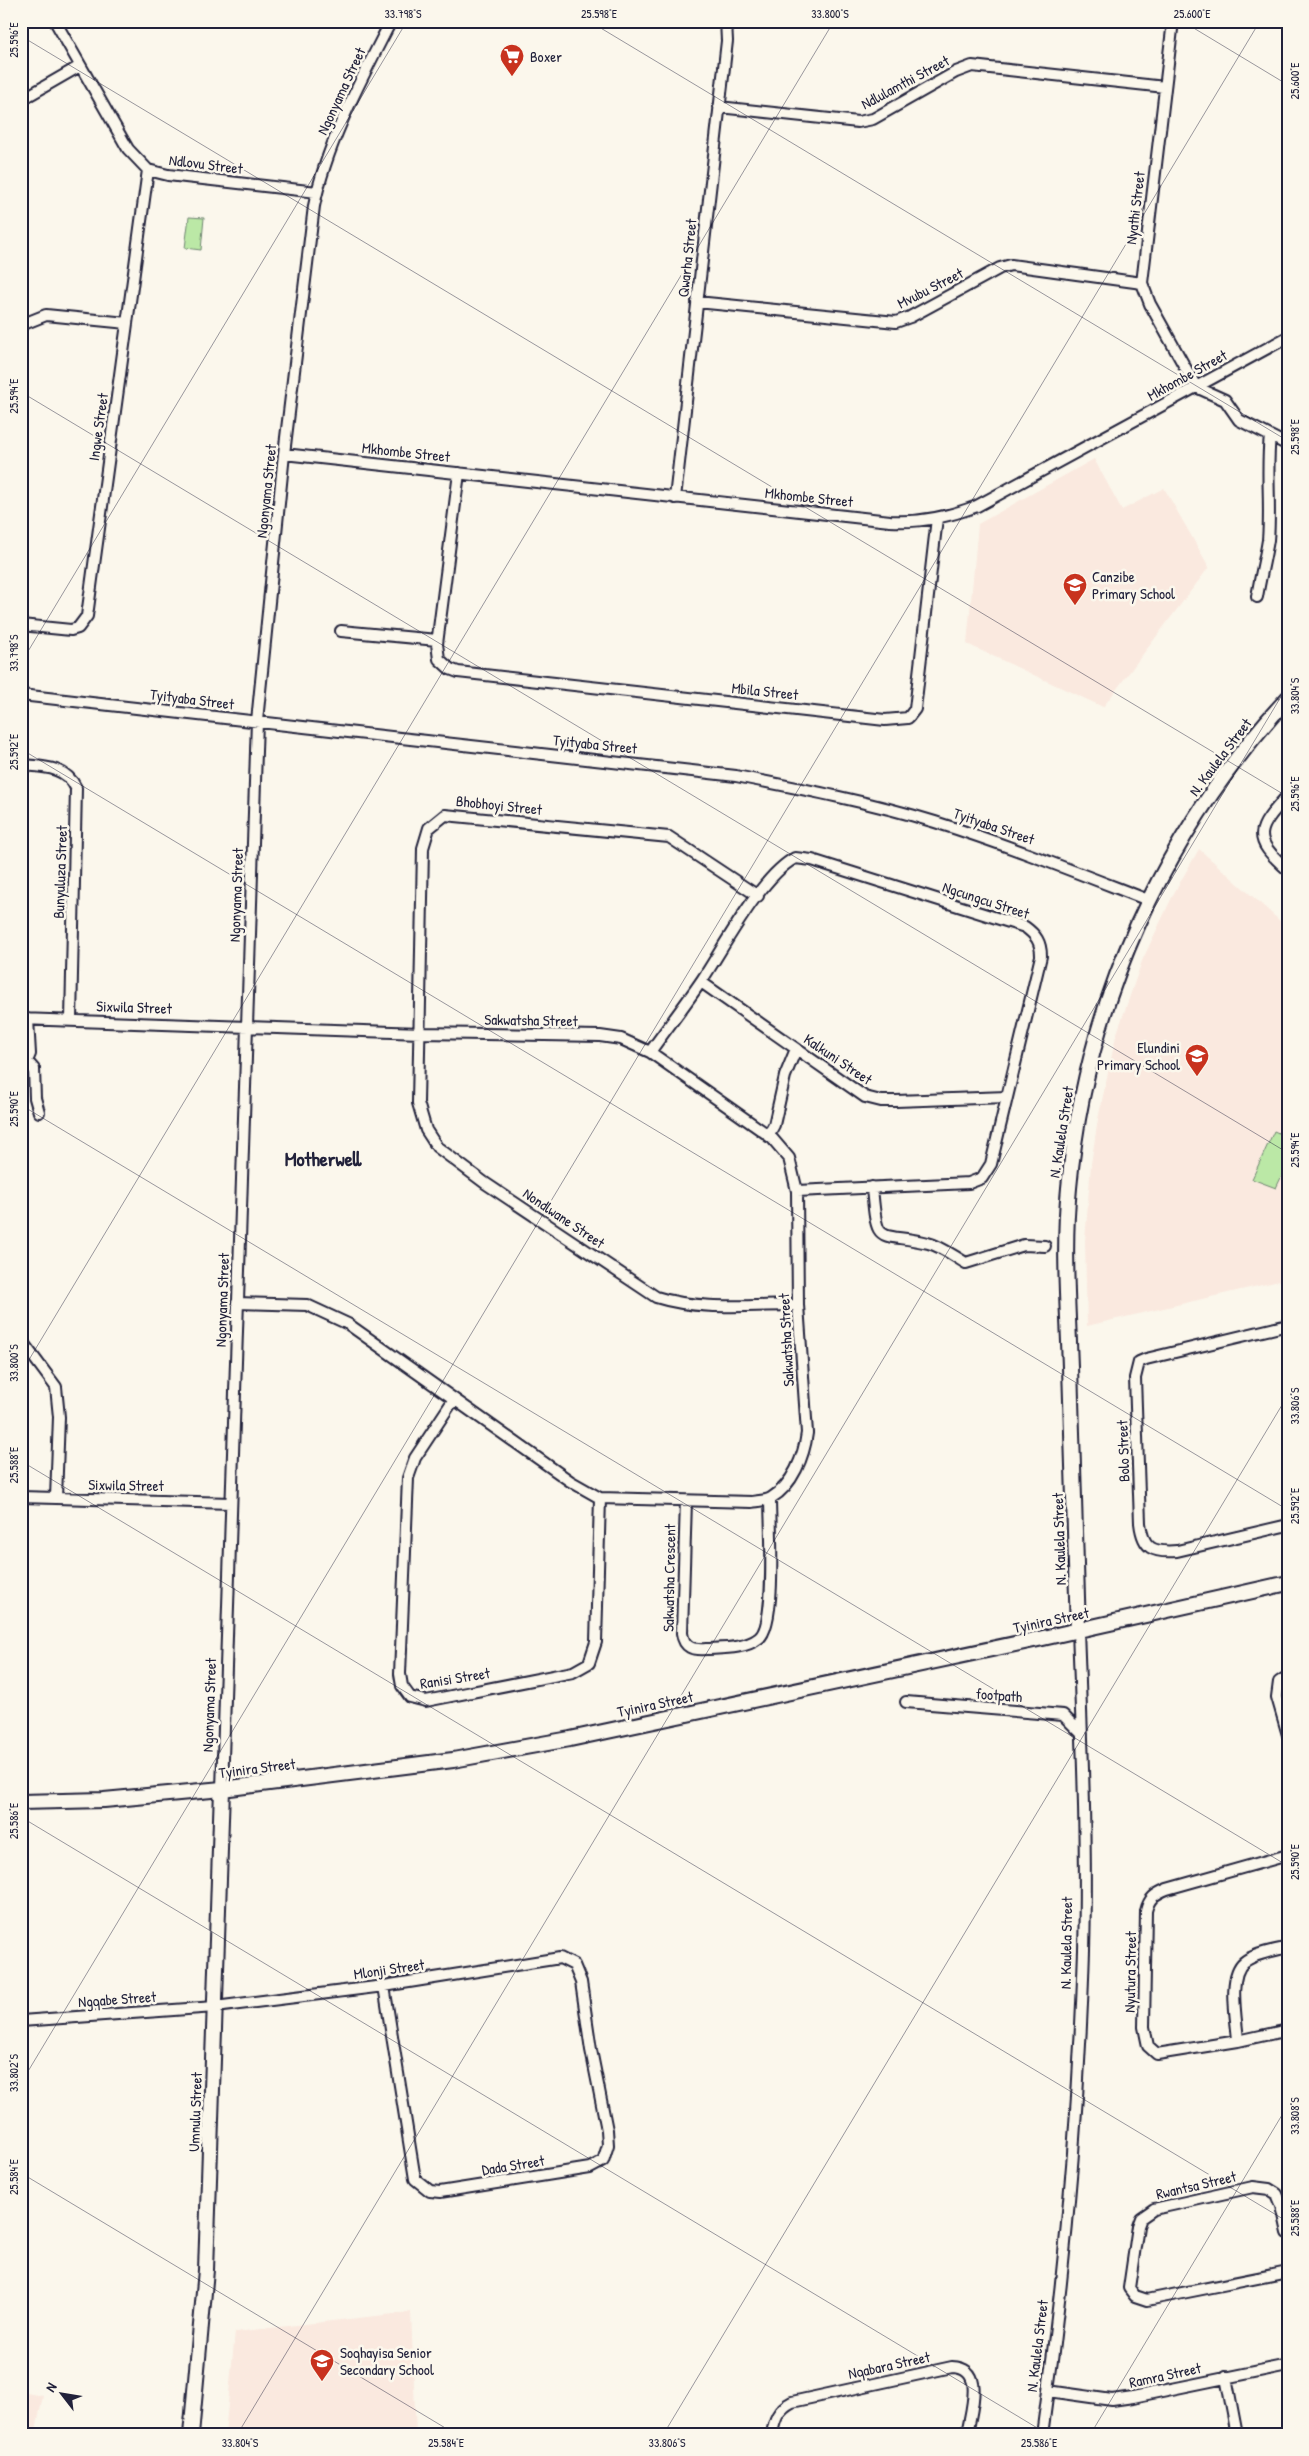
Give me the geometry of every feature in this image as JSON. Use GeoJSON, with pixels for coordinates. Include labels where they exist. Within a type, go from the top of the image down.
{"type":"FeatureCollection","features":[{"type":"Feature","properties":{"kind":"street","name":"Ndlovu Street"},"geometry":{"type":"LineString","coordinates":[[55,21],[128,149],[148,170],[168,175],[317,192]]}},
{"type":"Feature","properties":{"kind":"street","name":"Ngonyama Street"},"geometry":{"type":"LineString","coordinates":[[222,1789],[257,722],[284,454],[317,192],[340,129],[391,21]]}},
{"type":"Feature","properties":{"kind":"street","name":"Qwarha Street"},"geometry":{"type":"LineString","coordinates":[[675,498],[727,41],[726,21]]}},
{"type":"Feature","properties":{"kind":"street","name":"Nyathi Street"},"geometry":{"type":"LineString","coordinates":[[1172,21],[1142,283],[1150,304],[1196,387]]}},
{"type":"Feature","properties":{"kind":"street"},"geometry":{"type":"LineString","coordinates":[[21,100],[80,66]]}},
{"type":"Feature","properties":{"kind":"street","name":"Ndlulamthi Street"},"geometry":{"type":"LineString","coordinates":[[718,107],[858,122],[873,118],[956,72],[972,66],[1165,87]]}},
{"type":"Feature","properties":{"kind":"street","name":"Ingwe Street"},"geometry":{"type":"LineString","coordinates":[[21,625],[71,630],[78,628],[87,616],[148,170]]}},
{"type":"Feature","properties":{"kind":"street","name":"Mvubu Street"},"geometry":{"type":"LineString","coordinates":[[697,302],[896,322],[910,317],[1000,268],[1011,265],[1142,283]]}},
{"type":"Feature","properties":{"kind":"street"},"geometry":{"type":"LineString","coordinates":[[21,325],[46,314],[127,323]]}},
{"type":"Feature","properties":{"kind":"street","name":"Mkhombe Street"},"geometry":{"type":"LineString","coordinates":[[284,454],[907,522],[937,518],[977,506],[1288,337]]}},
{"type":"Feature","properties":{"kind":"street"},"geometry":{"type":"LineString","coordinates":[[1196,387],[1225,400],[1239,420],[1288,445]]}},
{"type":"Feature","properties":{"kind":"street"},"geometry":{"type":"LineString","coordinates":[[1257,597],[1268,541],[1267,461],[1270,436]]}},
{"type":"Feature","properties":{"kind":"street","name":"Mbila Street"},"geometry":{"type":"LineString","coordinates":[[459,473],[438,640],[437,654],[444,665],[458,672],[902,720],[908,718],[915,709],[937,518]]}},
{"type":"Feature","properties":{"kind":"street"},"geometry":{"type":"LineString","coordinates":[[341,631],[438,640]]}},
{"type":"Feature","properties":{"kind":"street","name":"Tyityaba Street"},"geometry":{"type":"LineString","coordinates":[[21,695],[736,776],[787,786],[950,827],[1026,852],[1148,900]]}},
{"type":"Feature","properties":{"kind":"street","name":"N. Kaulela Street"},"geometry":{"type":"LineString","coordinates":[[1042,2435],[1066,2245],[1076,2116],[1084,1950],[1082,1734],[1066,1239],[1072,1156],[1094,1044],[1119,970],[1148,900],[1180,841],[1218,783],[1246,746],[1288,698]]}},
{"type":"Feature","properties":{"kind":"street","name":"Bunyuluza Street"},"geometry":{"type":"LineString","coordinates":[[21,765],[51,768],[64,772],[72,779],[76,788],[70,1020]]}},
{"type":"Feature","properties":{"kind":"street"},"geometry":{"type":"LineString","coordinates":[[1288,795],[1267,818],[1261,832],[1265,848],[1288,870]]}},
{"type":"Feature","properties":{"kind":"street","name":"Bhobhoyi Street"},"geometry":{"type":"LineString","coordinates":[[420,1033],[423,848],[429,828],[444,815],[669,837],[758,896]]}},
{"type":"Feature","properties":{"kind":"street","name":"Ngcungcu Street"},"geometry":{"type":"LineString","coordinates":[[650,1052],[701,982],[758,896],[789,861],[795,858],[803,858],[1025,927],[1032,932],[1041,945],[1042,956],[991,1164],[982,1178],[969,1183],[796,1191]]}},
{"type":"Feature","properties":{"kind":"street","name":"Kalkuni Street"},"geometry":{"type":"LineString","coordinates":[[701,982],[865,1097],[881,1101],[1007,1097]]}},
{"type":"Feature","properties":{"kind":"street"},"geometry":{"type":"LineString","coordinates":[[21,1072],[28,1062],[30,1054],[24,1019]]}},
{"type":"Feature","properties":{"kind":"street","name":"Sixwila Street"},"geometry":{"type":"LineString","coordinates":[[24,1019],[247,1026]]}},
{"type":"Feature","properties":{"kind":"street","name":"Sakwatsha Street"},"geometry":{"type":"LineString","coordinates":[[247,1026],[420,1033],[600,1036],[621,1039],[650,1052],[768,1136],[789,1158],[796,1191],[798,1305],[807,1433],[804,1451],[784,1486],[770,1498]]}},
{"type":"Feature","properties":{"kind":"street","name":"Nondlwane Street"},"geometry":{"type":"LineString","coordinates":[[420,1033],[418,1103],[426,1130],[437,1147],[485,1183],[656,1297],[668,1301],[715,1305],[798,1305]]}},
{"type":"Feature","properties":{"kind":"street"},"geometry":{"type":"LineString","coordinates":[[768,1136],[774,1125],[785,1076],[796,1049]]}},
{"type":"Feature","properties":{"kind":"street"},"geometry":{"type":"LineString","coordinates":[[28,1062],[34,1069],[35,1098],[39,1112]]}},
{"type":"Feature","properties":{"kind":"street"},"geometry":{"type":"LineString","coordinates":[[872,1187],[875,1224],[880,1233],[889,1238],[931,1244],[966,1263],[1024,1245],[1045,1246]]}},
{"type":"Feature","properties":{"kind":"street"},"geometry":{"type":"LineString","coordinates":[[237,1303],[307,1305],[322,1310],[348,1324],[570,1481],[600,1498],[686,1502],[752,1502],[770,1498]]}},
{"type":"Feature","properties":{"kind":"street","name":"Bolo Street"},"geometry":{"type":"LineString","coordinates":[[1288,1325],[1153,1357],[1140,1362],[1136,1378],[1140,1523],[1143,1540],[1149,1547],[1164,1552],[1177,1551],[1288,1525]]}},
{"type":"Feature","properties":{"kind":"street"},"geometry":{"type":"LineString","coordinates":[[21,1340],[50,1377],[57,1394],[59,1417],[56,1498]]}},
{"type":"Feature","properties":{"kind":"street","name":"Ranisi Street"},"geometry":{"type":"LineString","coordinates":[[454,1399],[415,1458],[408,1478],[400,1674],[402,1686],[410,1697],[426,1701],[563,1674],[581,1669],[589,1663],[596,1642],[600,1498]]}},
{"type":"Feature","properties":{"kind":"street","name":"Sixwila Street"},"geometry":{"type":"LineString","coordinates":[[21,1497],[231,1503]]}},
{"type":"Feature","properties":{"kind":"street","name":"Sakwatsha Crescent"},"geometry":{"type":"LineString","coordinates":[[686,1502],[682,1633],[687,1646],[699,1650],[731,1648],[751,1643],[760,1638],[765,1631],[771,1593],[770,1498]]}},
{"type":"Feature","properties":{"kind":"street","name":"Tyinira Street"},"geometry":{"type":"LineString","coordinates":[[21,1802],[104,1800],[222,1789],[453,1760],[514,1749],[1078,1630],[1288,1583]]}},
{"type":"Feature","properties":{"kind":"street"},"geometry":{"type":"LineString","coordinates":[[1288,1676],[1279,1682],[1277,1697],[1288,1735]]}},
{"type":"Feature","properties":{"kind":"street","name":"footpath"},"geometry":{"type":"LineString","coordinates":[[906,1702],[1062,1715],[1082,1734]]}},
{"type":"Feature","properties":{"kind":"street","name":"Umnulu Street"},"geometry":{"type":"LineString","coordinates":[[191,2435],[206,2270],[222,1789]]}},
{"type":"Feature","properties":{"kind":"street","name":"Nyutura Street"},"geometry":{"type":"LineString","coordinates":[[1288,1855],[1159,1892],[1148,1901],[1146,1911],[1144,2028],[1148,2046],[1157,2054],[1238,2041],[1288,2030]]}},
{"type":"Feature","properties":{"kind":"street"},"geometry":{"type":"LineString","coordinates":[[1238,2041],[1235,1975],[1243,1963],[1253,1957],[1288,1947]]}},
{"type":"Feature","properties":{"kind":"street","name":"Mlonji Street"},"geometry":{"type":"LineString","coordinates":[[215,2007],[384,1986],[555,1958],[566,1960]]}},
{"type":"Feature","properties":{"kind":"street","name":"Dada Street"},"geometry":{"type":"LineString","coordinates":[[384,1986],[415,2179],[430,2191],[440,2192],[590,2168],[603,2161],[607,2153],[607,2130],[591,2050],[581,1982],[578,1970],[566,1960]]}},
{"type":"Feature","properties":{"kind":"street","name":"Ngqabe Street"},"geometry":{"type":"LineString","coordinates":[[21,2021],[215,2007]]}},
{"type":"Feature","properties":{"kind":"street","name":"Rwantsa Street"},"geometry":{"type":"LineString","coordinates":[[1288,2233],[1280,2198],[1277,2194],[1260,2187],[1154,2209],[1141,2218],[1138,2226],[1129,2288],[1135,2296],[1147,2300],[1288,2272]]}},
{"type":"Feature","properties":{"kind":"street","name":"Ramra Street"},"geometry":{"type":"LineString","coordinates":[[1048,2390],[1112,2400],[1133,2398],[1288,2365]]}},
{"type":"Feature","properties":{"kind":"street","name":"Nqabara Street"},"geometry":{"type":"LineString","coordinates":[[772,2435],[776,2418],[781,2410],[792,2402],[957,2368],[969,2372],[974,2382],[967,2435]]}},
{"type":"Feature","properties":{"kind":"street"},"geometry":{"type":"LineString","coordinates":[[1226,2377],[1237,2435]]}},
{"type":"Feature","properties":{"kind":"shaded area","name":"Canzibe Primary School"},"geometry":{"type":"Polygon","coordinates":[[[1094,459],[1122,510],[1164,488],[1209,567],[1103,707],[967,644],[978,524],[1094,459]]]}},
{"type":"Feature","properties":{"kind":"shaded area","name":"Elundini Primary School"},"geometry":{"type":"Polygon","coordinates":[[[1199,849],[1288,928],[1288,1279],[1087,1326],[1085,1241],[1091,1164],[1098,1119],[1116,1036],[1142,961],[1174,893],[1199,849]]]}},
{"type":"Feature","properties":{"kind":"shaded area","name":"Soqhayisa Senior Secondary School"},"geometry":{"type":"Polygon","coordinates":[[[411,2312],[416,2435],[225,2435],[235,2332],[411,2312]]]}},
{"type":"Feature","properties":{"kind":"shaded area"},"geometry":{"type":"Polygon","coordinates":[[[21,2392],[43,2396],[35,2435],[21,2435],[21,2392]]]}},
{"type":"Feature","properties":{"kind":"green space"},"geometry":{"type":"Polygon","coordinates":[[[189,217],[204,218],[201,250],[185,248],[189,217]]]}},
{"type":"Feature","properties":{"kind":"green space"},"geometry":{"type":"Polygon","coordinates":[[[1274,1131],[1288,1137],[1288,1163],[1276,1188],[1252,1179],[1274,1131]]]}},
{"type":"Feature","properties":{"kind":"place","name":"Boxer"},"geometry":{"type":"Point","coordinates":[512,77]}},
{"type":"Feature","properties":{"kind":"place","name":"Canzibe Primary School"},"geometry":{"type":"Point","coordinates":[1075,606]}},
{"type":"Feature","properties":{"kind":"place","name":"Elundini Primary School"},"geometry":{"type":"Point","coordinates":[1197,1077]}},
{"type":"Feature","properties":{"kind":"place","name":"Soqhayisa Senior Secondary School"},"geometry":{"type":"Point","coordinates":[322,2382]}},
{"type":"Feature","properties":{"kind":"district","name":"Motherwell"},"geometry":{"type":"Point","coordinates":[323,1158]}}]}
